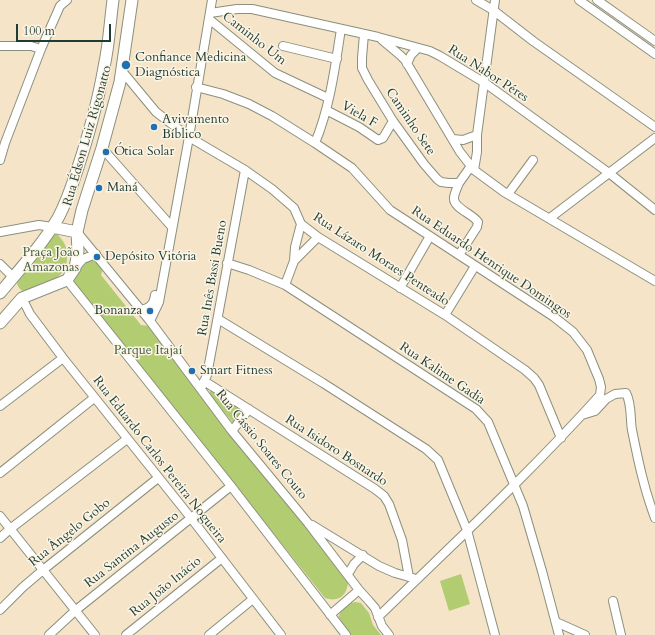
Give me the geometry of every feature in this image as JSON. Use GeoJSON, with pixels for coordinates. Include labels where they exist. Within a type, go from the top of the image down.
{"type":"FeatureCollection","features":[{"type":"Feature","properties":{"kind":"main road"},"geometry":{"type":"LineString","coordinates":[[0,292],[35,251],[52,227],[69,193],[91,126],[105,65],[113,0]]}},
{"type":"Feature","properties":{"kind":"main road","name":"Rua Édson Luiz Rigonatto"},"geometry":{"type":"LineString","coordinates":[[75,268],[78,251],[77,232],[84,204],[104,154],[122,71],[132,0]]}},
{"type":"Feature","properties":{"kind":"main road"},"geometry":{"type":"LineString","coordinates":[[52,227],[77,232]]}},
{"type":"Feature","properties":{"kind":"main road"},"geometry":{"type":"LineString","coordinates":[[0,323],[22,298],[67,280],[75,268]]}},
{"type":"Feature","properties":{"kind":"main road"},"geometry":{"type":"LineString","coordinates":[[13,277],[14,286],[22,298]]}},
{"type":"Feature","properties":{"kind":"street"},"geometry":{"type":"LineString","coordinates":[[0,160],[5,143],[60,6],[67,0]]}},
{"type":"Feature","properties":{"kind":"street"},"geometry":{"type":"LineString","coordinates":[[150,321],[157,307],[163,276],[189,137],[196,87],[212,0]]}},
{"type":"Feature","properties":{"kind":"street"},"geometry":{"type":"LineString","coordinates":[[252,9],[254,0]]}},
{"type":"Feature","properties":{"kind":"street"},"geometry":{"type":"LineString","coordinates":[[476,0],[493,10],[533,41],[655,127]]}},
{"type":"Feature","properties":{"kind":"street"},"geometry":{"type":"LineString","coordinates":[[459,255],[477,227],[478,222],[475,218],[461,209],[454,201],[454,197],[459,183],[472,168],[477,152],[477,135],[495,0]]}},
{"type":"Feature","properties":{"kind":"street"},"geometry":{"type":"LineString","coordinates":[[579,0],[655,54]]}},
{"type":"Feature","properties":{"kind":"street"},"geometry":{"type":"LineString","coordinates":[[597,0],[655,41]]}},
{"type":"Feature","properties":{"kind":"street","name":"Rua Nabor Péres"},"geometry":{"type":"LineString","coordinates":[[209,16],[237,9],[252,9],[378,37],[418,48],[440,56],[485,83],[609,172],[655,210]]}},
{"type":"Feature","properties":{"kind":"street","name":"Caminho Um"},"geometry":{"type":"LineString","coordinates":[[209,16],[274,73],[328,98]]}},
{"type":"Feature","properties":{"kind":"street"},"geometry":{"type":"LineString","coordinates":[[314,142],[322,126],[326,110],[337,59],[341,29]]}},
{"type":"Feature","properties":{"kind":"street","name":"Caminho Sete"},"geometry":{"type":"LineString","coordinates":[[364,34],[362,68],[393,122],[437,179],[441,182],[449,184],[459,183]]}},
{"type":"Feature","properties":{"kind":"street"},"geometry":{"type":"LineString","coordinates":[[378,37],[400,55],[407,64],[452,139],[472,168],[508,194],[655,281]]}},
{"type":"Feature","properties":{"kind":"street"},"geometry":{"type":"LineString","coordinates":[[0,46],[31,46],[42,49]]}},
{"type":"Feature","properties":{"kind":"street"},"geometry":{"type":"LineString","coordinates":[[283,46],[337,59]]}},
{"type":"Feature","properties":{"kind":"street"},"geometry":{"type":"LineString","coordinates":[[407,64],[411,55],[418,48]]}},
{"type":"Feature","properties":{"kind":"street","name":"Rua Lázaro Moraes Penteado"},"geometry":{"type":"LineString","coordinates":[[122,71],[156,112],[189,137],[245,170],[272,189],[294,208],[302,224],[318,237],[445,315],[525,370],[539,385],[561,438]]}},
{"type":"Feature","properties":{"kind":"street"},"geometry":{"type":"LineString","coordinates":[[120,82],[134,86]]}},
{"type":"Feature","properties":{"kind":"street","name":"Rua Eduardo Henrique Domingos"},"geometry":{"type":"LineString","coordinates":[[196,87],[224,94],[249,104],[272,116],[314,142],[352,168],[390,210],[554,317],[573,332],[583,343],[601,387],[600,395],[561,438],[468,530],[412,578],[378,617]]}},
{"type":"Feature","properties":{"kind":"street","name":"Viela F"},"geometry":{"type":"LineString","coordinates":[[326,110],[359,127],[378,140],[383,138],[393,122]]}},
{"type":"Feature","properties":{"kind":"street"},"geometry":{"type":"LineString","coordinates":[[452,139],[463,140],[477,135]]}},
{"type":"Feature","properties":{"kind":"street"},"geometry":{"type":"LineString","coordinates":[[550,218],[655,138]]}},
{"type":"Feature","properties":{"kind":"street"},"geometry":{"type":"LineString","coordinates":[[104,154],[172,227]]}},
{"type":"Feature","properties":{"kind":"street"},"geometry":{"type":"LineString","coordinates":[[508,194],[533,160]]}},
{"type":"Feature","properties":{"kind":"street","name":"Rua Inês Bassi Bueno"},"geometry":{"type":"LineString","coordinates":[[202,385],[207,375],[245,170]]}},
{"type":"Feature","properties":{"kind":"street"},"geometry":{"type":"LineString","coordinates":[[285,285],[294,261],[295,247],[302,224]]}},
{"type":"Feature","properties":{"kind":"street"},"geometry":{"type":"LineString","coordinates":[[0,232],[39,225],[52,227]]}},
{"type":"Feature","properties":{"kind":"street","name":"Rua Cássio Soares Couto"},"geometry":{"type":"LineString","coordinates":[[77,232],[202,385],[232,431],[308,523],[359,590],[375,608],[384,630],[389,635]]}},
{"type":"Feature","properties":{"kind":"street"},"geometry":{"type":"LineString","coordinates":[[400,288],[430,236]]}},
{"type":"Feature","properties":{"kind":"street"},"geometry":{"type":"LineString","coordinates":[[294,261],[318,237]]}},
{"type":"Feature","properties":{"kind":"street"},"geometry":{"type":"LineString","coordinates":[[75,268],[83,259],[96,254]]}},
{"type":"Feature","properties":{"kind":"street","name":"Rua Kalime Gadia"},"geometry":{"type":"LineString","coordinates":[[227,263],[249,270],[285,285],[476,409],[488,422],[529,526],[559,635]]}},
{"type":"Feature","properties":{"kind":"street"},"geometry":{"type":"LineString","coordinates":[[0,264],[13,277]]}},
{"type":"Feature","properties":{"kind":"street"},"geometry":{"type":"LineString","coordinates":[[445,315],[475,266]]}},
{"type":"Feature","properties":{"kind":"street"},"geometry":{"type":"LineString","coordinates":[[140,310],[150,306],[154,302],[156,289],[163,276]]}},
{"type":"Feature","properties":{"kind":"street"},"geometry":{"type":"LineString","coordinates":[[67,280],[231,486],[346,635]]}},
{"type":"Feature","properties":{"kind":"street","name":"Rua Eduardo Carlos Pereira Nogueira"},"geometry":{"type":"LineString","coordinates":[[22,298],[30,314],[63,358],[282,635]]}},
{"type":"Feature","properties":{"kind":"street"},"geometry":{"type":"LineString","coordinates":[[218,319],[323,383],[433,454],[438,460],[468,530],[495,635]]}},
{"type":"Feature","properties":{"kind":"street"},"geometry":{"type":"LineString","coordinates":[[0,406],[63,358]]}},
{"type":"Feature","properties":{"kind":"street","name":"Rua Isidoro Bosnardo"},"geometry":{"type":"LineString","coordinates":[[202,385],[249,409],[384,496],[389,504],[402,540],[412,578]]}},
{"type":"Feature","properties":{"kind":"street"},"geometry":{"type":"LineString","coordinates":[[582,415],[596,411],[606,399],[615,394],[626,394],[629,398],[636,454],[648,500],[655,518]]}},
{"type":"Feature","properties":{"kind":"street"},"geometry":{"type":"LineString","coordinates":[[0,473],[94,398]]}},
{"type":"Feature","properties":{"kind":"street"},"geometry":{"type":"LineString","coordinates":[[232,431],[249,409]]}},
{"type":"Feature","properties":{"kind":"street"},"geometry":{"type":"LineString","coordinates":[[0,538],[127,439]]}},
{"type":"Feature","properties":{"kind":"street","name":"Rua Ângelo Gobo"},"geometry":{"type":"LineString","coordinates":[[0,610],[43,570],[158,478]]}},
{"type":"Feature","properties":{"kind":"street","name":"Rua Santina Augusto"},"geometry":{"type":"LineString","coordinates":[[49,635],[76,610],[231,486]]}},
{"type":"Feature","properties":{"kind":"street"},"geometry":{"type":"LineString","coordinates":[[0,516],[95,635]]}},
{"type":"Feature","properties":{"kind":"street"},"geometry":{"type":"LineString","coordinates":[[308,523],[380,566],[395,573],[412,578]]}},
{"type":"Feature","properties":{"kind":"street"},"geometry":{"type":"LineString","coordinates":[[348,574],[354,564],[363,555]]}},
{"type":"Feature","properties":{"kind":"street","name":"Rua João Inácio"},"geometry":{"type":"LineString","coordinates":[[126,635],[222,558]]}},
{"type":"Feature","properties":{"kind":"street"},"geometry":{"type":"LineString","coordinates":[[330,615],[359,590]]}},
{"type":"Feature","properties":{"kind":"street"},"geometry":{"type":"LineString","coordinates":[[209,635],[253,599]]}},
{"type":"Feature","properties":{"kind":"street"},"geometry":{"type":"LineString","coordinates":[[613,601],[621,635]]}},
{"type":"Feature","properties":{"kind":"street"},"geometry":{"type":"LineString","coordinates":[[556,622],[585,635]]}},
{"type":"Feature","properties":{"kind":"green space","name":"Praça João Amazonas"},"geometry":{"type":"Polygon","coordinates":[[[57,234],[63,241],[67,250],[67,264],[63,272],[54,280],[24,292],[17,284],[17,281],[49,236],[57,234]]]}},
{"type":"Feature","properties":{"kind":"green space","name":"Parque Itajaí"},"geometry":{"type":"Polygon","coordinates":[[[89,260],[96,261],[103,269],[101,275],[141,325],[149,326],[348,579],[347,589],[342,596],[335,599],[325,598],[75,284],[74,280],[82,265],[89,260]]]}},
{"type":"Feature","properties":{"kind":"green space"},"geometry":{"type":"Polygon","coordinates":[[[210,391],[215,391],[245,412],[235,425],[210,395],[210,391]]]}},
{"type":"Feature","properties":{"kind":"green space"},"geometry":{"type":"Polygon","coordinates":[[[461,574],[470,604],[449,611],[440,581],[461,574]]]}},
{"type":"Feature","properties":{"kind":"green space"},"geometry":{"type":"Polygon","coordinates":[[[355,602],[361,603],[369,613],[373,625],[381,635],[349,635],[338,621],[343,608],[348,604],[355,602]]]}},
{"type":"Feature","properties":{"kind":"place","name":"Confiance Medicina Diagnóstica"},"geometry":{"type":"Point","coordinates":[126,65]}},
{"type":"Feature","properties":{"kind":"place","name":"Avivamento Bíblico"},"geometry":{"type":"Point","coordinates":[154,127]}},
{"type":"Feature","properties":{"kind":"place","name":"Ótica Solar"},"geometry":{"type":"Point","coordinates":[106,152]}},
{"type":"Feature","properties":{"kind":"place","name":"Maná"},"geometry":{"type":"Point","coordinates":[99,188]}},
{"type":"Feature","properties":{"kind":"place","name":"Depósito Vitória"},"geometry":{"type":"Point","coordinates":[97,257]}},
{"type":"Feature","properties":{"kind":"place","name":"Bonanza"},"geometry":{"type":"Point","coordinates":[150,311]}},
{"type":"Feature","properties":{"kind":"place","name":"Smart Fitness"},"geometry":{"type":"Point","coordinates":[192,371]}}]}
